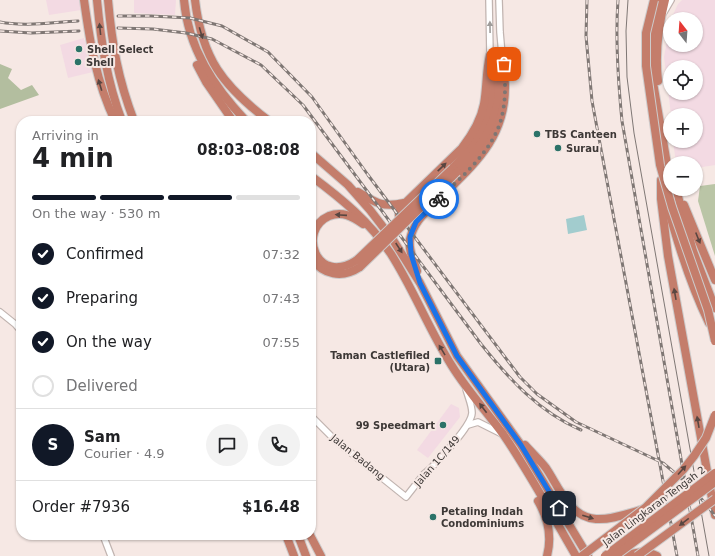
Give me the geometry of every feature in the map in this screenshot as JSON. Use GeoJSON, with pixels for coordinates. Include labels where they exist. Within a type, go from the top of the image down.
{"type":"FeatureCollection","features":[{"type":"Feature","properties":{"kind":"highway"},"geometry":{"type":"LineString","coordinates":[[84,0],[97,76],[113,116]]}},
{"type":"Feature","properties":{"kind":"highway"},"geometry":{"type":"LineString","coordinates":[[97,0],[106,69],[120,116]]}},
{"type":"Feature","properties":{"kind":"highway"},"geometry":{"type":"LineString","coordinates":[[108,0],[117,67],[132,116]]}},
{"type":"Feature","properties":{"kind":"highway"},"geometry":{"type":"LineString","coordinates":[[184,0],[186,16],[193,43],[205,69],[218,89],[242,116]]}},
{"type":"Feature","properties":{"kind":"highway"},"geometry":{"type":"LineString","coordinates":[[194,0],[205,46],[214,64],[238,96],[263,116]]}},
{"type":"Feature","properties":{"kind":"highway"},"geometry":{"type":"LineString","coordinates":[[654,0],[648,17],[645,41],[646,77],[661,180],[679,248],[701,305],[715,334]]}},
{"type":"Feature","properties":{"kind":"highway"},"geometry":{"type":"LineString","coordinates":[[654,0],[646,33],[646,66],[660,165],[672,207],[708,310],[715,341]]}},
{"type":"Feature","properties":{"kind":"highway"},"geometry":{"type":"LineString","coordinates":[[659,0],[651,33],[650,65],[666,156]]}},
{"type":"Feature","properties":{"kind":"highway"},"geometry":{"type":"LineString","coordinates":[[665,0],[657,39],[657,75],[669,156]]}},
{"type":"Feature","properties":{"kind":"highway"},"geometry":{"type":"LineString","coordinates":[[193,43],[193,54],[202,76],[230,116]]}},
{"type":"Feature","properties":{"kind":"highway"},"geometry":{"type":"LineString","coordinates":[[455,170],[477,140],[489,114],[492,100],[493,73],[490,55]]}},
{"type":"Feature","properties":{"kind":"highway"},"geometry":{"type":"LineString","coordinates":[[416,222],[406,224],[402,222],[398,213],[400,208],[462,148],[470,137],[478,123],[484,105],[487,67],[490,55]]}},
{"type":"Feature","properties":{"kind":"highway"},"geometry":{"type":"LineString","coordinates":[[316,264],[320,268],[335,274],[346,274],[455,170],[472,157],[488,132],[494,116],[498,101],[499,63],[502,55]]}},
{"type":"Feature","properties":{"kind":"highway"},"geometry":{"type":"LineString","coordinates":[[420,283],[410,248],[410,237],[416,222],[474,164],[487,148],[497,132],[503,111],[505,94],[504,64],[502,55]]}},
{"type":"Feature","properties":{"kind":"highway"},"geometry":{"type":"LineString","coordinates":[[316,157],[348,185],[374,202],[389,206],[404,204]]}},
{"type":"Feature","properties":{"kind":"highway"},"geometry":{"type":"LineString","coordinates":[[316,180],[351,207],[375,233],[394,259],[434,335],[464,383],[502,433],[530,477],[576,556]]}},
{"type":"Feature","properties":{"kind":"highway"},"geometry":{"type":"LineString","coordinates":[[661,180],[661,199],[668,256],[715,515]]}},
{"type":"Feature","properties":{"kind":"highway"},"geometry":{"type":"LineString","coordinates":[[348,185],[394,240],[420,283],[457,356],[505,422],[543,481],[588,556]]}},
{"type":"Feature","properties":{"kind":"highway"},"geometry":{"type":"LineString","coordinates":[[679,196],[693,251],[715,308]]}},
{"type":"Feature","properties":{"kind":"highway"},"geometry":{"type":"LineString","coordinates":[[680,196],[715,280]]}},
{"type":"Feature","properties":{"kind":"highway"},"geometry":{"type":"LineString","coordinates":[[316,228],[318,224],[330,216],[344,214],[354,218],[375,233]]}},
{"type":"Feature","properties":{"kind":"highway"},"geometry":{"type":"LineString","coordinates":[[316,253],[322,262],[330,266],[340,268],[358,263]]}},
{"type":"Feature","properties":{"kind":"highway"},"geometry":{"type":"LineString","coordinates":[[582,556],[646,508],[694,456],[706,438],[715,415]]}},
{"type":"Feature","properties":{"kind":"highway"},"geometry":{"type":"LineString","coordinates":[[505,422],[545,467],[570,506],[582,515],[595,519],[608,518],[646,508]]}},
{"type":"Feature","properties":{"kind":"highway","name":"Jalan Lingkaran Tengah 2"},"geometry":{"type":"LineString","coordinates":[[605,556],[715,473]]}},
{"type":"Feature","properties":{"kind":"highway"},"geometry":{"type":"LineString","coordinates":[[530,477],[536,498],[542,508],[547,522],[549,537],[547,556]]}},
{"type":"Feature","properties":{"kind":"highway","name":"Jalan Lingkaran Tengah 2"},"geometry":{"type":"LineString","coordinates":[[615,556],[715,482]]}},
{"type":"Feature","properties":{"kind":"highway"},"geometry":{"type":"LineString","coordinates":[[637,556],[715,499]]}},
{"type":"Feature","properties":{"kind":"highway"},"geometry":{"type":"LineString","coordinates":[[286,540],[290,556]]}},
{"type":"Feature","properties":{"kind":"highway"},"geometry":{"type":"LineString","coordinates":[[287,540],[294,556]]}},
{"type":"Feature","properties":{"kind":"highway"},"geometry":{"type":"LineString","coordinates":[[300,540],[306,556]]}},
{"type":"Feature","properties":{"kind":"highway"},"geometry":{"type":"LineString","coordinates":[[307,540],[314,556]]}},
{"type":"Feature","properties":{"kind":"highway"},"geometry":{"type":"LineString","coordinates":[[313,540],[321,556]]}},
{"type":"Feature","properties":{"kind":"highway"},"geometry":{"type":"LineString","coordinates":[[648,556],[652,546]]}},
{"type":"Feature","properties":{"kind":"highway"},"geometry":{"type":"LineString","coordinates":[[625,556],[640,552],[650,553],[657,556]]}},
{"type":"Feature","properties":{"kind":"street"},"geometry":{"type":"LineString","coordinates":[[489,0],[490,55]]}},
{"type":"Feature","properties":{"kind":"street"},"geometry":{"type":"LineString","coordinates":[[499,0],[502,55]]}},
{"type":"Feature","properties":{"kind":"street"},"geometry":{"type":"LineString","coordinates":[[660,19],[671,0]]}},
{"type":"Feature","properties":{"kind":"street"},"geometry":{"type":"LineString","coordinates":[[0,312],[16,325]]}},
{"type":"Feature","properties":{"kind":"street"},"geometry":{"type":"LineString","coordinates":[[464,383],[472,411],[468,425]]}},
{"type":"Feature","properties":{"kind":"street","name":"Jalan Badang"},"geometry":{"type":"LineString","coordinates":[[316,421],[335,440],[406,497]]}},
{"type":"Feature","properties":{"kind":"street"},"geometry":{"type":"LineString","coordinates":[[468,425],[478,422],[502,433]]}},
{"type":"Feature","properties":{"kind":"street","name":"Jalan 1C/149"},"geometry":{"type":"LineString","coordinates":[[406,497],[424,474],[468,425]]}},
{"type":"Feature","properties":{"kind":"street"},"geometry":{"type":"LineString","coordinates":[[105,540],[111,556]]}},
{"type":"Feature","properties":{"kind":"shaded area"},"geometry":{"type":"Polygon","coordinates":[[[46,0],[80,0],[81,10],[49,15],[46,0]]]}},
{"type":"Feature","properties":{"kind":"shaded area"},"geometry":{"type":"Polygon","coordinates":[[[134,0],[176,0],[175,15],[134,13],[134,0]]]}},
{"type":"Feature","properties":{"kind":"shaded area"},"geometry":{"type":"Polygon","coordinates":[[[682,0],[715,0],[715,165],[703,167],[703,156],[675,156],[674,148],[703,148],[703,108],[670,108],[669,100],[703,100],[703,60],[664,60],[665,52],[703,52],[703,12],[674,12],[682,0]]]}},
{"type":"Feature","properties":{"kind":"shaded area"},"geometry":{"type":"Polygon","coordinates":[[[84,38],[93,72],[68,78],[60,45],[84,38]]]}},
{"type":"Feature","properties":{"kind":"shaded area"},"geometry":{"type":"Polygon","coordinates":[[[451,404],[459,408],[460,417],[428,458],[417,450],[451,404]]]}},
{"type":"Feature","properties":{"kind":"green space"},"geometry":{"type":"Polygon","coordinates":[[[0,64],[12,69],[8,78],[21,90],[32,85],[39,95],[0,109],[0,64]]]}},
{"type":"Feature","properties":{"kind":"green space"},"geometry":{"type":"Polygon","coordinates":[[[715,184],[715,256],[698,201],[699,196],[703,196],[703,186],[715,184]]]}},
{"type":"Feature","properties":{"kind":"water"},"geometry":{"type":"Polygon","coordinates":[[[584,215],[587,230],[568,234],[566,219],[584,215]]]}},
{"type":"Feature","properties":{"kind":"tram line"},"geometry":{"type":"LineString","coordinates":[[628,0],[626,31],[627,77],[634,133],[709,556]]}},
{"type":"Feature","properties":{"kind":"railway"},"geometry":{"type":"LineString","coordinates":[[587,0],[586,36],[592,101],[677,556]]}},
{"type":"Feature","properties":{"kind":"railway"},"geometry":{"type":"LineString","coordinates":[[618,0],[617,60],[622,121],[698,556]]}},
{"type":"Feature","properties":{"kind":"railway"},"geometry":{"type":"LineString","coordinates":[[118,16],[190,18],[222,26],[268,52],[312,97],[368,175],[520,377],[537,394],[576,422],[663,463],[691,488],[715,516]]}},
{"type":"Feature","properties":{"kind":"railway"},"geometry":{"type":"LineString","coordinates":[[0,22],[29,24],[78,21]]}},
{"type":"Feature","properties":{"kind":"railway"},"geometry":{"type":"LineString","coordinates":[[118,28],[153,29],[186,33],[212,39],[261,65],[303,105],[311,116]]}},
{"type":"Feature","properties":{"kind":"railway"},"geometry":{"type":"LineString","coordinates":[[0,31],[31,33],[79,31]]}},
{"type":"Feature","properties":{"kind":"railway"},"geometry":{"type":"LineString","coordinates":[[316,122],[481,344],[503,370],[538,404],[566,423],[581,430]]}},
{"type":"Feature","properties":{"kind":"way so far"},"geometry":{"type":"LineString","coordinates":[[439,199],[474,164],[487,148],[497,132],[503,111],[505,94],[504,64]]}},
{"type":"Feature","properties":{"kind":"place","name":"Shell Select"},"geometry":{"type":"Point","coordinates":[79,49]}},
{"type":"Feature","properties":{"kind":"place","name":"Shell"},"geometry":{"type":"Point","coordinates":[78,62]}},
{"type":"Feature","properties":{"kind":"place","name":"TBS Canteen"},"geometry":{"type":"Point","coordinates":[537,134]}},
{"type":"Feature","properties":{"kind":"place","name":"Surau"},"geometry":{"type":"Point","coordinates":[558,148]}},
{"type":"Feature","properties":{"kind":"place","name":"Taman Castlefiled (Utara)"},"geometry":{"type":"Point","coordinates":[438,361]}},
{"type":"Feature","properties":{"kind":"place","name":"99 Speedmart"},"geometry":{"type":"Point","coordinates":[443,425]}},
{"type":"Feature","properties":{"kind":"place","name":"Petaling Indah Condominiums"},"geometry":{"type":"Point","coordinates":[433,517]}},
{"type":"Feature","properties":{"kind":"route"},"geometry":{"type":"LineString","coordinates":[[439,199],[416,222],[410,237],[411,254],[420,283],[457,356],[521,445],[559,508]]}}]}
